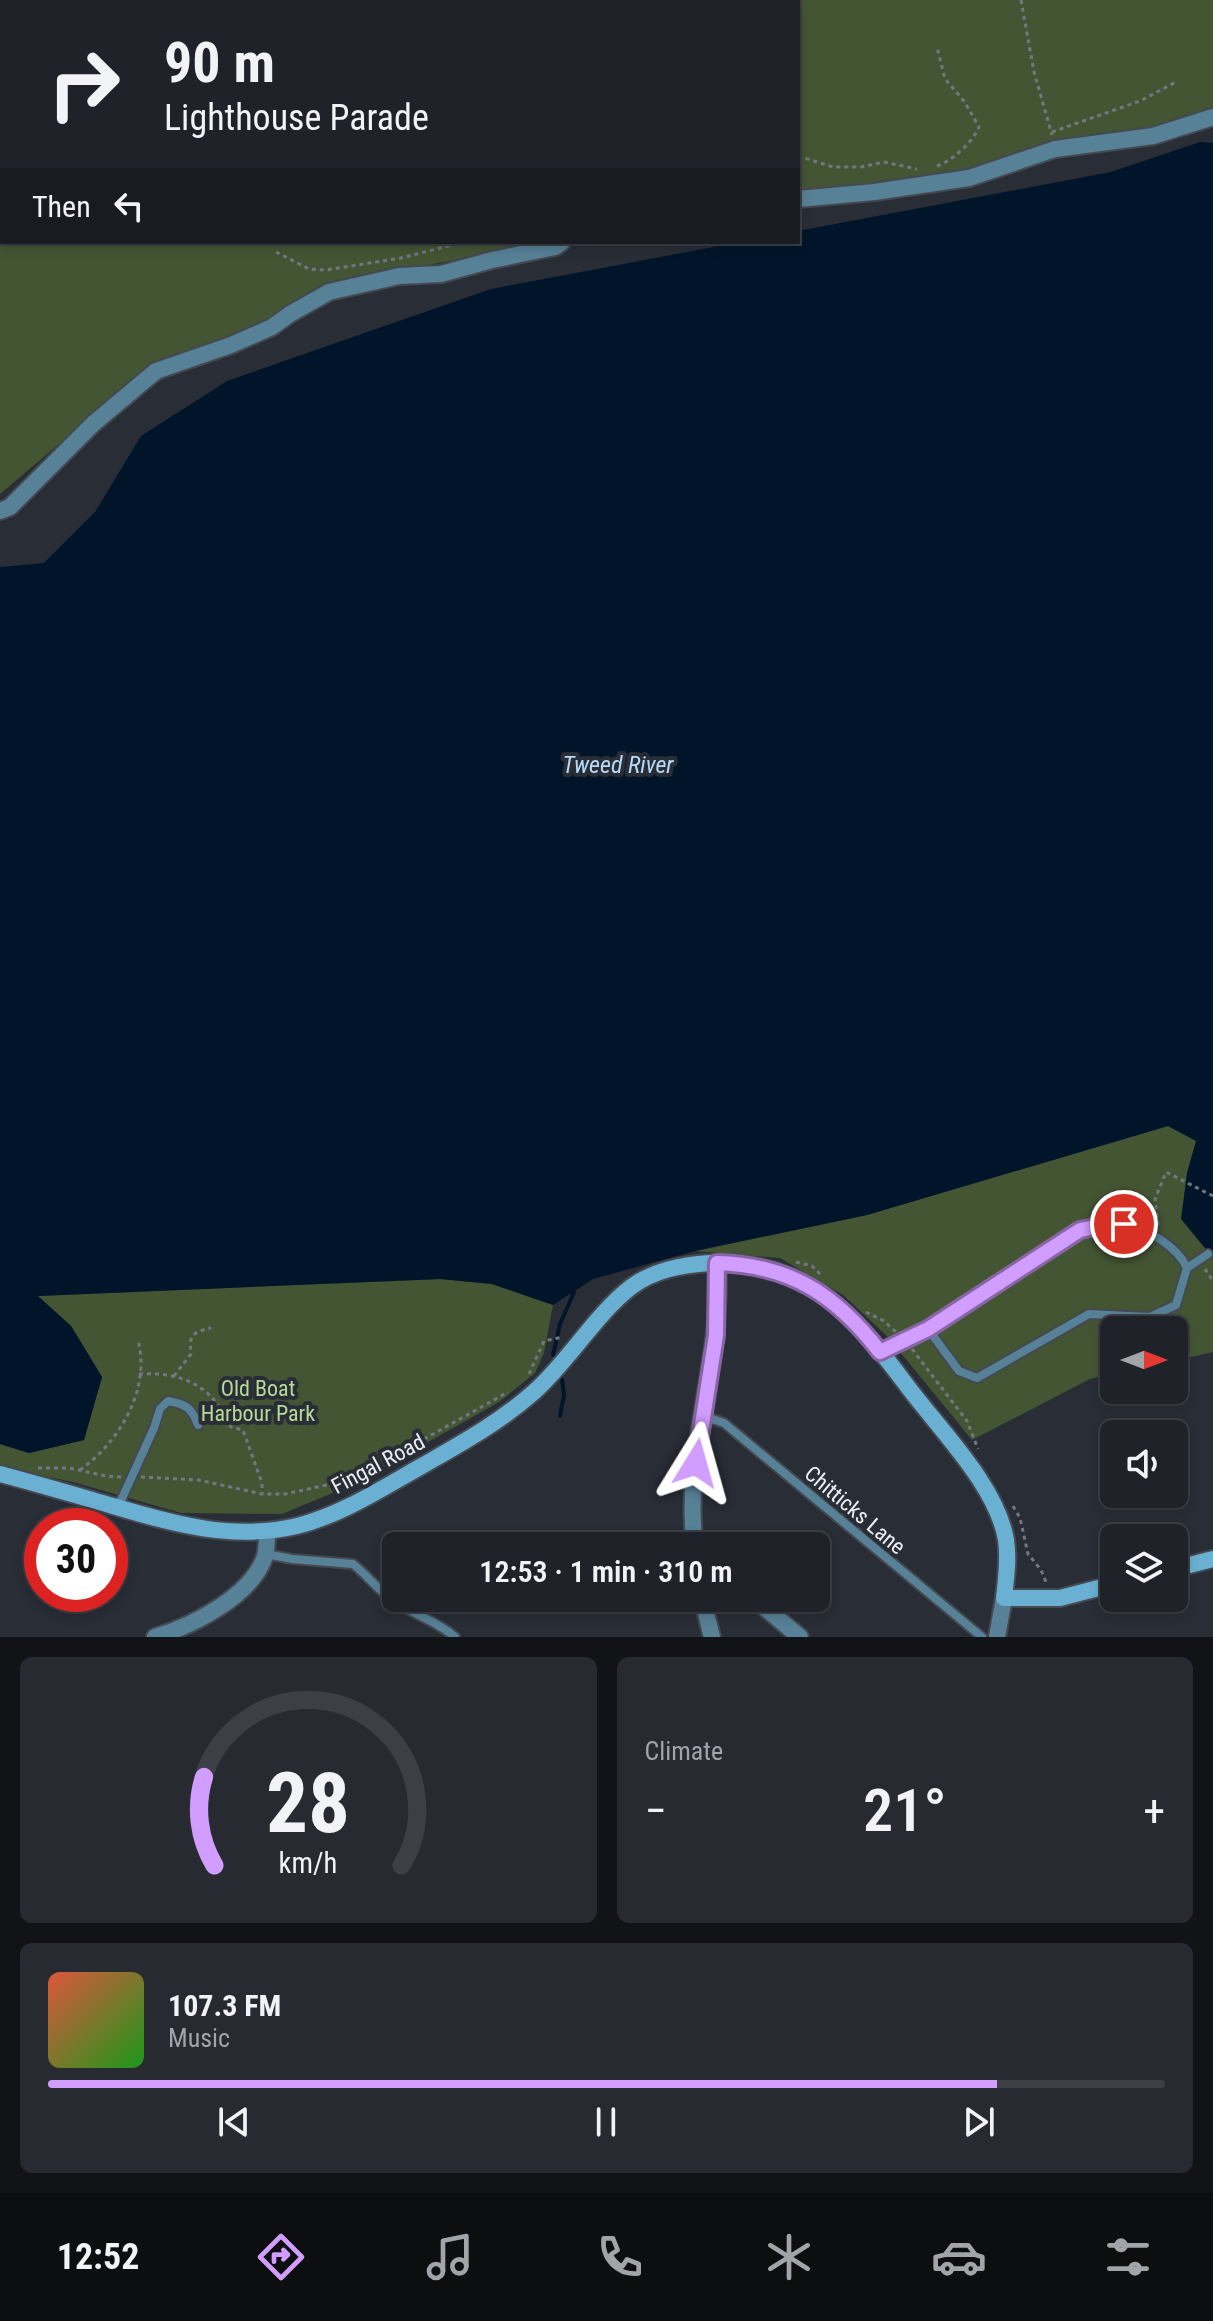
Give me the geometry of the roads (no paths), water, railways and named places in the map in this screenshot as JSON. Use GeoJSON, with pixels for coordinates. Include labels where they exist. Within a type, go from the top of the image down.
{"type":"FeatureCollection","features":[{"type":"Feature","properties":{"kind":"street"},"geometry":{"type":"LineString","coordinates":[[800,199],[969,178],[1044,153],[1117,139],[1153,136],[1213,117]]}},
{"type":"Feature","properties":{"kind":"street"},"geometry":{"type":"LineString","coordinates":[[0,511],[10,507],[94,423],[156,371],[259,333],[329,292],[399,276],[441,274],[559,244]]}},
{"type":"Feature","properties":{"kind":"street"},"geometry":{"type":"LineString","coordinates":[[694,1532],[692,1506],[716,1335],[717,1263]]}},
{"type":"Feature","properties":{"kind":"street","name":"Fingal Road"},"geometry":{"type":"LineString","coordinates":[[0,1474],[158,1520],[208,1531],[267,1531],[314,1520],[356,1503],[506,1415],[547,1380],[628,1289],[652,1275],[672,1268],[717,1263],[760,1267],[801,1282],[846,1312],[993,1500],[1001,1518],[1006,1543],[1004,1598]]}},
{"type":"Feature","properties":{"kind":"street"},"geometry":{"type":"LineString","coordinates":[[155,1637],[187,1625],[223,1604],[253,1576],[266,1554],[267,1531]]}},
{"type":"Feature","properties":{"kind":"street"},"geometry":{"type":"LineString","coordinates":[[1188,1565],[1213,1559]]}},
{"type":"Feature","properties":{"kind":"street"},"geometry":{"type":"LineString","coordinates":[[997,1637],[1004,1598],[1060,1598],[1100,1588]]}},
{"type":"Feature","properties":{"kind":"street"},"geometry":{"type":"LineString","coordinates":[[706,1612],[712,1637]]}},
{"type":"Feature","properties":{"kind":"street"},"geometry":{"type":"LineString","coordinates":[[770,1612],[800,1637]]}},
{"type":"Feature","properties":{"kind":"lane"},"geometry":{"type":"LineString","coordinates":[[880,1352],[928,1329],[1080,1230],[1124,1224],[1159,1239],[1177,1251],[1187,1268]]}},
{"type":"Feature","properties":{"kind":"lane"},"geometry":{"type":"LineString","coordinates":[[928,1329],[959,1371],[977,1378],[1089,1314],[1150,1317],[1176,1305],[1187,1268],[1208,1254]]}},
{"type":"Feature","properties":{"kind":"lane"},"geometry":{"type":"LineString","coordinates":[[118,1507],[160,1409],[168,1401],[183,1403],[193,1410],[198,1425]]}},
{"type":"Feature","properties":{"kind":"lane","name":"Chitticks Lane"},"geometry":{"type":"LineString","coordinates":[[703,1416],[724,1423],[982,1637]]}},
{"type":"Feature","properties":{"kind":"lane"},"geometry":{"type":"LineString","coordinates":[[266,1554],[353,1564],[377,1589],[399,1605],[443,1626],[455,1637]]}},
{"type":"Feature","properties":{"kind":"water","name":"Tweed River"},"geometry":{"type":"Polygon","coordinates":[[[1200,142],[1213,143],[1213,1258],[1181,1219],[1187,1173],[1196,1141],[1168,1126],[867,1215],[695,1251],[593,1279],[553,1305],[492,1284],[440,1279],[38,1296],[71,1326],[102,1377],[84,1440],[29,1453],[0,1444],[0,567],[44,563],[95,512],[141,436],[227,381],[491,289],[729,244],[800,244],[800,231],[1111,172],[1200,142]]]}},
{"type":"Feature","properties":{"kind":"waterway"},"geometry":{"type":"LineString","coordinates":[[553,1355],[560,1324],[574,1292]]}},
{"type":"Feature","properties":{"kind":"waterway"},"geometry":{"type":"LineString","coordinates":[[560,1416],[564,1395],[562,1379]]}},
{"type":"Feature","properties":{"kind":"park label","name":"Old Boat Harbour Park"},"geometry":{"type":"Point","coordinates":[258,1400]}}]}
